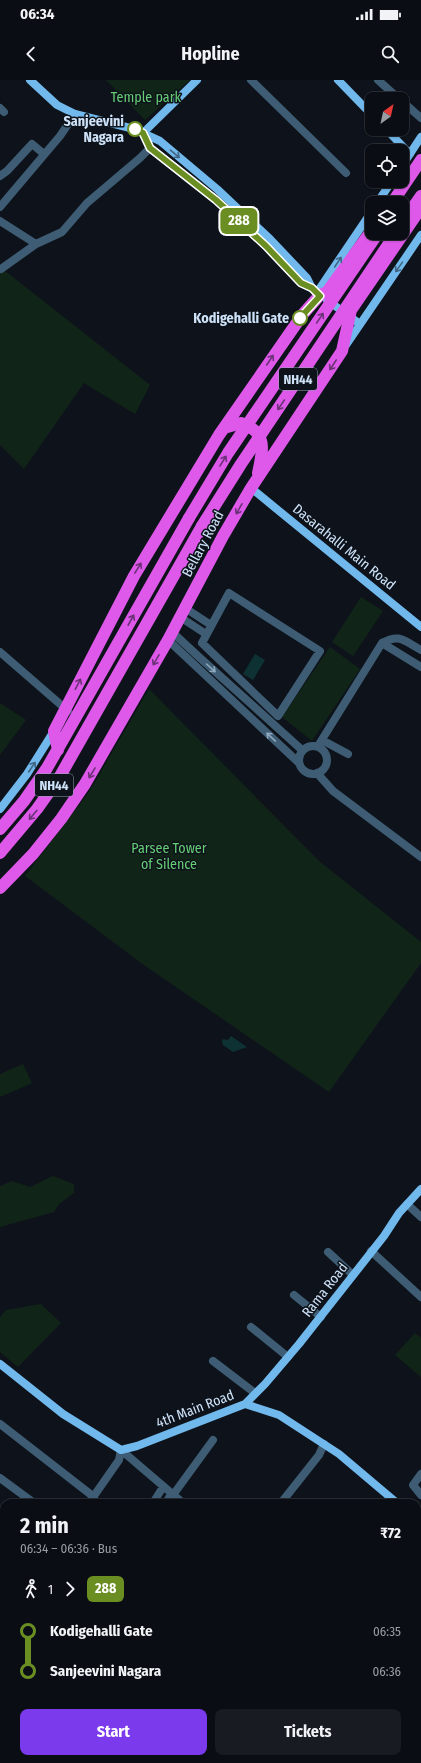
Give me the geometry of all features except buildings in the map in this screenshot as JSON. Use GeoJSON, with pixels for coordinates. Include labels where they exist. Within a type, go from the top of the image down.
{"type":"FeatureCollection","features":[{"type":"Feature","properties":{"kind":"highway"},"geometry":{"type":"LineString","coordinates":[[397,196],[421,160]]}},
{"type":"Feature","properties":{"kind":"highway"},"geometry":{"type":"LineString","coordinates":[[403,196],[421,168]]}},
{"type":"Feature","properties":{"kind":"highway"},"geometry":{"type":"LineString","coordinates":[[409,214],[421,196]]}},
{"type":"Feature","properties":{"kind":"highway","name":"Bellary Road"},"geometry":{"type":"LineString","coordinates":[[0,888],[32,854],[65,813],[85,784],[170,636],[251,488],[342,351],[349,315],[421,208]]}},
{"type":"Feature","properties":{"kind":"highway"},"geometry":{"type":"LineString","coordinates":[[58,750],[54,731],[134,576],[224,428],[298,321],[316,292],[327,292],[365,240]]}},
{"type":"Feature","properties":{"kind":"highway","name":"Bellary Road"},"geometry":{"type":"LineString","coordinates":[[0,829],[24,801],[58,750],[189,518],[228,453],[373,240]]}},
{"type":"Feature","properties":{"kind":"highway","name":"Bellary Road"},"geometry":{"type":"LineString","coordinates":[[0,853],[37,809],[60,778],[202,526],[241,464],[391,240]]}},
{"type":"Feature","properties":{"kind":"highway"},"geometry":{"type":"LineString","coordinates":[[224,428],[241,423],[256,430],[262,443],[258,478]]}},
{"type":"Feature","properties":{"kind":"street"},"geometry":{"type":"LineString","coordinates":[[30,80],[57,105],[75,114],[119,124],[160,141],[217,189],[270,239],[308,278],[316,292]]}},
{"type":"Feature","properties":{"kind":"street"},"geometry":{"type":"LineString","coordinates":[[143,133],[197,80]]}},
{"type":"Feature","properties":{"kind":"street"},"geometry":{"type":"LineString","coordinates":[[378,80],[391,92]]}},
{"type":"Feature","properties":{"kind":"street"},"geometry":{"type":"LineString","coordinates":[[342,81],[365,106]]}},
{"type":"Feature","properties":{"kind":"street"},"geometry":{"type":"LineString","coordinates":[[256,82],[346,173]]}},
{"type":"Feature","properties":{"kind":"street"},"geometry":{"type":"LineString","coordinates":[[409,108],[421,118]]}},
{"type":"Feature","properties":{"kind":"street"},"geometry":{"type":"LineString","coordinates":[[0,207],[60,136],[75,114]]}},
{"type":"Feature","properties":{"kind":"street"},"geometry":{"type":"LineString","coordinates":[[143,133],[150,148],[216,200],[266,246],[301,283],[360,324]]}},
{"type":"Feature","properties":{"kind":"street"},"geometry":{"type":"LineString","coordinates":[[393,136],[410,154],[421,137]]}},
{"type":"Feature","properties":{"kind":"street"},"geometry":{"type":"LineString","coordinates":[[0,176],[7,171],[32,144],[44,154]]}},
{"type":"Feature","properties":{"kind":"street"},"geometry":{"type":"LineString","coordinates":[[1,269],[36,244],[62,232],[88,203],[150,148]]}},
{"type":"Feature","properties":{"kind":"street"},"geometry":{"type":"LineString","coordinates":[[0,221],[36,244]]}},
{"type":"Feature","properties":{"kind":"street"},"geometry":{"type":"LineString","coordinates":[[316,292],[365,221]]}},
{"type":"Feature","properties":{"kind":"street"},"geometry":{"type":"LineString","coordinates":[[342,351],[421,235]]}},
{"type":"Feature","properties":{"kind":"street","name":"Dasarahalli Main Road"},"geometry":{"type":"LineString","coordinates":[[251,488],[421,627]]}},
{"type":"Feature","properties":{"kind":"street"},"geometry":{"type":"LineString","coordinates":[[229,593],[320,650],[278,716],[202,643],[206,634],[229,593]]}},
{"type":"Feature","properties":{"kind":"street"},"geometry":{"type":"LineString","coordinates":[[183,612],[212,625]]}},
{"type":"Feature","properties":{"kind":"street"},"geometry":{"type":"LineString","coordinates":[[183,612],[206,634]]}},
{"type":"Feature","properties":{"kind":"street"},"geometry":{"type":"LineString","coordinates":[[170,636],[199,658],[302,750]]}},
{"type":"Feature","properties":{"kind":"street"},"geometry":{"type":"LineString","coordinates":[[170,636],[299,763],[301,768],[308,773],[318,773],[324,768],[328,760],[320,743]]}},
{"type":"Feature","properties":{"kind":"street"},"geometry":{"type":"LineString","coordinates":[[320,743],[382,643],[393,637],[399,638],[421,650]]}},
{"type":"Feature","properties":{"kind":"street"},"geometry":{"type":"LineString","coordinates":[[382,643],[421,667]]}},
{"type":"Feature","properties":{"kind":"street"},"geometry":{"type":"LineString","coordinates":[[0,652],[65,709],[77,717]]}},
{"type":"Feature","properties":{"kind":"street"},"geometry":{"type":"LineString","coordinates":[[0,809],[27,774],[54,731]]}},
{"type":"Feature","properties":{"kind":"street"},"geometry":{"type":"LineString","coordinates":[[299,763],[302,750],[320,743],[348,754]]}},
{"type":"Feature","properties":{"kind":"street"},"geometry":{"type":"LineString","coordinates":[[318,773],[333,791],[421,857]]}},
{"type":"Feature","properties":{"kind":"street","name":"Rama Road"},"geometry":{"type":"LineString","coordinates":[[245,1404],[288,1357],[321,1317],[371,1251],[421,1189]]}},
{"type":"Feature","properties":{"kind":"street"},"geometry":{"type":"LineString","coordinates":[[408,1204],[421,1217]]}},
{"type":"Feature","properties":{"kind":"street"},"geometry":{"type":"LineString","coordinates":[[371,1251],[421,1297]]}},
{"type":"Feature","properties":{"kind":"street"},"geometry":{"type":"LineString","coordinates":[[328,1252],[353,1275]]}},
{"type":"Feature","properties":{"kind":"street"},"geometry":{"type":"LineString","coordinates":[[294,1295],[321,1317]]}},
{"type":"Feature","properties":{"kind":"street"},"geometry":{"type":"LineString","coordinates":[[252,1327],[288,1357]]}},
{"type":"Feature","properties":{"kind":"street"},"geometry":{"type":"LineString","coordinates":[[213,1360],[255,1394]]}},
{"type":"Feature","properties":{"kind":"street"},"geometry":{"type":"LineString","coordinates":[[0,1364],[63,1414],[121,1450],[178,1499]]}},
{"type":"Feature","properties":{"kind":"street","name":"4th Main Road"},"geometry":{"type":"LineString","coordinates":[[121,1450],[137,1446],[245,1404],[279,1415],[324,1444],[339,1454],[391,1499]]}},
{"type":"Feature","properties":{"kind":"street"},"geometry":{"type":"LineString","coordinates":[[0,1424],[90,1499]]}},
{"type":"Feature","properties":{"kind":"street"},"geometry":{"type":"LineString","coordinates":[[169,1499],[213,1440]]}},
{"type":"Feature","properties":{"kind":"street"},"geometry":{"type":"LineString","coordinates":[[284,1499],[319,1455],[324,1444]]}},
{"type":"Feature","properties":{"kind":"street"},"geometry":{"type":"LineString","coordinates":[[92,1499],[119,1460],[121,1450]]}},
{"type":"Feature","properties":{"kind":"street"},"geometry":{"type":"LineString","coordinates":[[421,1474],[413,1485],[421,1495]]}},
{"type":"Feature","properties":{"kind":"street"},"geometry":{"type":"LineString","coordinates":[[0,1478],[29,1499]]}},
{"type":"Feature","properties":{"kind":"street"},"geometry":{"type":"LineString","coordinates":[[156,1499],[164,1487]]}},
{"type":"Feature","properties":{"kind":"green space","name":"Temple park"},"geometry":{"type":"Polygon","coordinates":[[[106,80],[190,80],[145,120],[106,80]]]}},
{"type":"Feature","properties":{"kind":"green space"},"geometry":{"type":"Polygon","coordinates":[[[4,270],[150,385],[135,414],[84,383],[24,469],[0,445],[0,271],[4,270]]]}},
{"type":"Feature","properties":{"kind":"green space"},"geometry":{"type":"Polygon","coordinates":[[[361,597],[383,611],[353,656],[332,642],[361,597]]]}},
{"type":"Feature","properties":{"kind":"green space"},"geometry":{"type":"Polygon","coordinates":[[[330,647],[360,669],[312,741],[282,717],[330,647]]]}},
{"type":"Feature","properties":{"kind":"green space","name":"Parsee Tower of Silence"},"geometry":{"type":"Polygon","coordinates":[[[149,689],[319,861],[421,942],[421,963],[329,1092],[141,963],[25,876],[89,792],[149,689]]]}},
{"type":"Feature","properties":{"kind":"green space"},"geometry":{"type":"Polygon","coordinates":[[[0,703],[26,720],[0,755],[0,703]]]}},
{"type":"Feature","properties":{"kind":"green space"},"geometry":{"type":"Polygon","coordinates":[[[23,1064],[32,1083],[0,1097],[0,1074],[23,1064]]]}},
{"type":"Feature","properties":{"kind":"green space"},"geometry":{"type":"Polygon","coordinates":[[[53,1176],[74,1184],[74,1193],[59,1204],[54,1212],[0,1227],[0,1186],[12,1181],[30,1187],[53,1176]]]}},
{"type":"Feature","properties":{"kind":"green space"},"geometry":{"type":"Polygon","coordinates":[[[41,1304],[61,1323],[18,1367],[0,1352],[0,1317],[6,1310],[41,1304]]]}},
{"type":"Feature","properties":{"kind":"green space"},"geometry":{"type":"Polygon","coordinates":[[[415,1333],[421,1338],[421,1377],[395,1355],[415,1333]]]}},
{"type":"Feature","properties":{"kind":"shaded area"},"geometry":{"type":"Polygon","coordinates":[[[255,654],[265,660],[253,680],[243,674],[255,654]]]}},
{"type":"Feature","properties":{"kind":"shaded area"},"geometry":{"type":"Polygon","coordinates":[[[231,1036],[247,1047],[233,1052],[223,1045],[222,1041],[223,1039],[228,1040],[231,1036]]]}},
{"type":"Feature","properties":{"kind":"bus line","name":"288"},"geometry":{"type":"LineString","coordinates":[[135,129],[143,133],[150,148],[216,200],[266,246],[301,283],[312,288],[320,296],[300,318]]}},
{"type":"Feature","properties":{"kind":"place","name":"Sanjeevini Nagara"},"geometry":{"type":"Point","coordinates":[135,129]}},
{"type":"Feature","properties":{"kind":"place","name":"Kodigehalli Gate"},"geometry":{"type":"Point","coordinates":[300,318]}}]}
